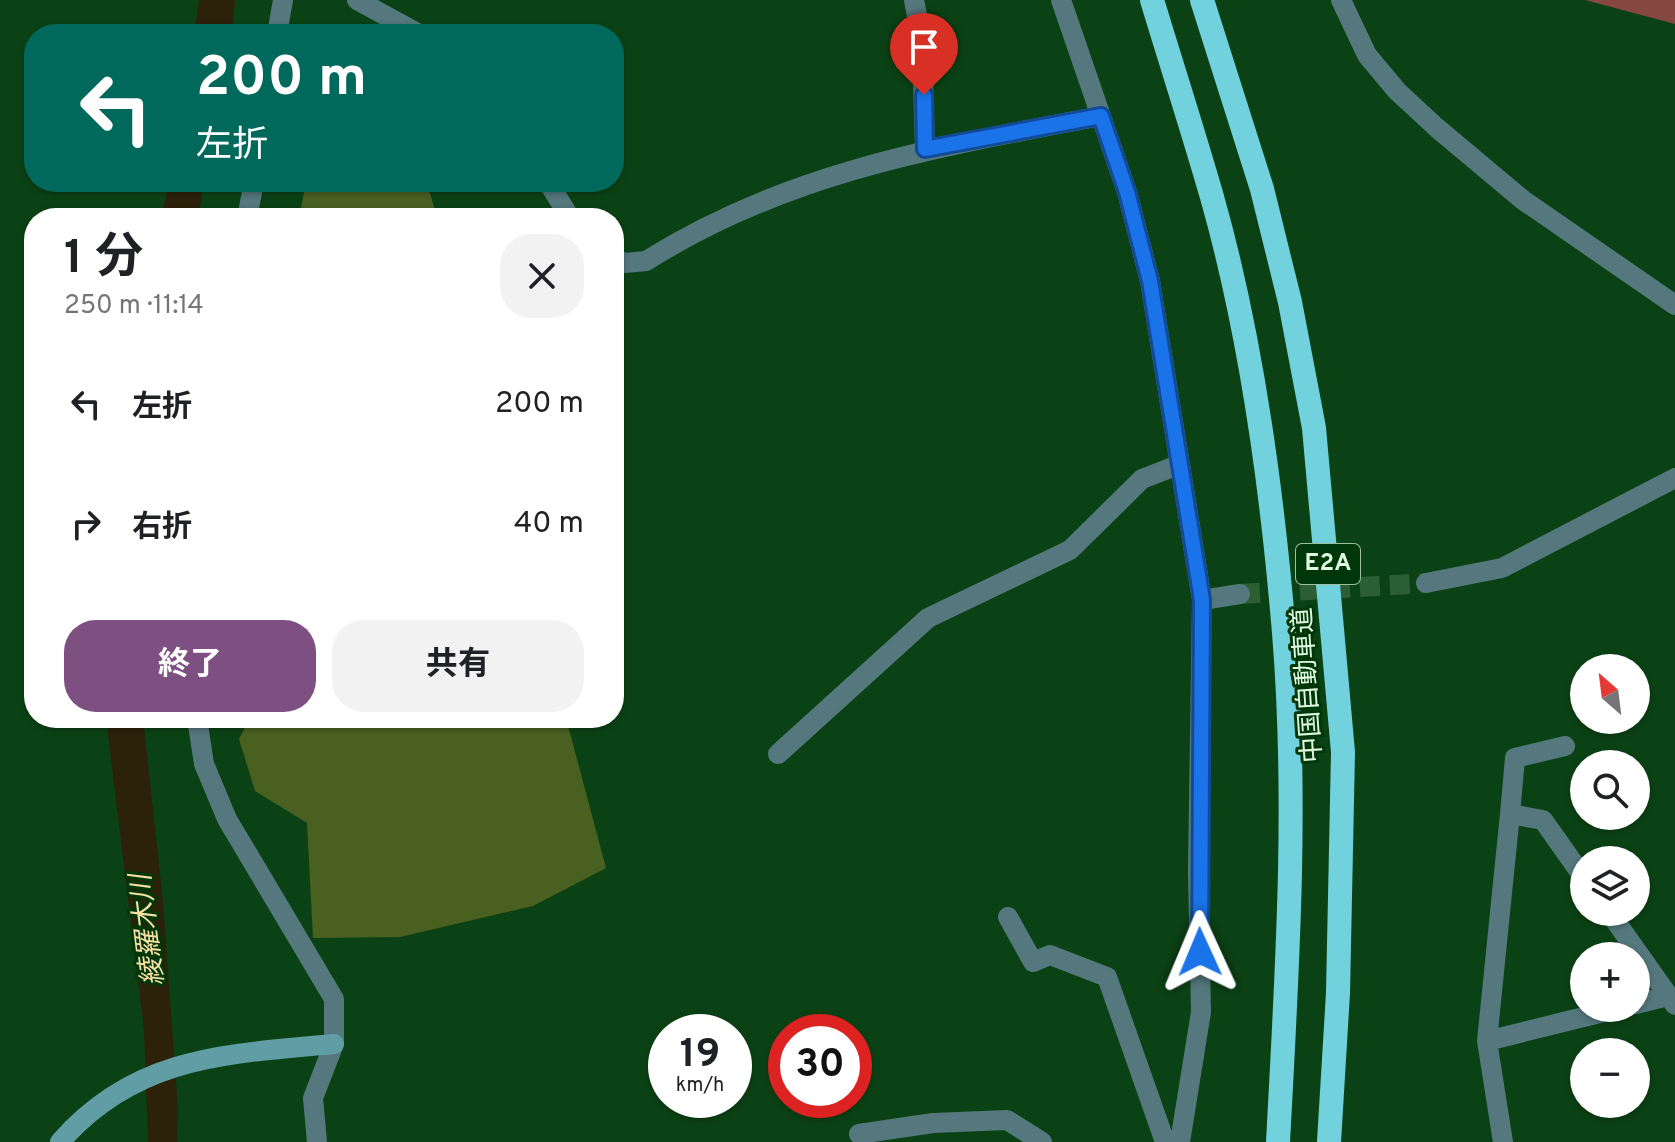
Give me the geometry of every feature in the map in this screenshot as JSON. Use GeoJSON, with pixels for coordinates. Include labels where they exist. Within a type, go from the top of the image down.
{"type":"FeatureCollection","features":[{"type":"Feature","properties":{"kind":"highway","name":"中国自動車道"},"geometry":{"type":"LineString","coordinates":[[1152,0],[1216,213],[1260,431],[1284,634],[1290,748],[1290,880],[1278,1142]]}},
{"type":"Feature","properties":{"kind":"highway","name":"中国自動車道"},"geometry":{"type":"LineString","coordinates":[[1202,0],[1262,189],[1290,302],[1314,428],[1343,752],[1338,993],[1329,1142]]}},
{"type":"Feature","properties":{"kind":"street"},"geometry":{"type":"LineString","coordinates":[[279,24],[283,0]]}},
{"type":"Feature","properties":{"kind":"street"},"geometry":{"type":"LineString","coordinates":[[357,0],[401,24]]}},
{"type":"Feature","properties":{"kind":"street"},"geometry":{"type":"LineString","coordinates":[[914,0],[922,41],[925,149]]}},
{"type":"Feature","properties":{"kind":"street"},"geometry":{"type":"LineString","coordinates":[[1061,0],[1127,192],[1150,281],[1202,600],[1198,872],[1201,1012],[1180,1142]]}},
{"type":"Feature","properties":{"kind":"street"},"geometry":{"type":"LineString","coordinates":[[1341,0],[1367,55],[1397,91],[1437,128],[1523,200],[1675,305]]}},
{"type":"Feature","properties":{"kind":"street"},"geometry":{"type":"LineString","coordinates":[[624,263],[646,261],[795,186],[925,149],[1101,116]]}},
{"type":"Feature","properties":{"kind":"street"},"geometry":{"type":"LineString","coordinates":[[778,754],[928,618],[1070,550],[1142,479],[1178,465]]}},
{"type":"Feature","properties":{"kind":"street"},"geometry":{"type":"LineString","coordinates":[[1426,583],[1502,568],[1675,478]]}},
{"type":"Feature","properties":{"kind":"street"},"geometry":{"type":"LineString","coordinates":[[1202,600],[1240,594]]}},
{"type":"Feature","properties":{"kind":"street"},"geometry":{"type":"LineString","coordinates":[[199,728],[204,764],[227,819],[334,999],[334,1044],[313,1098],[317,1142]]}},
{"type":"Feature","properties":{"kind":"street"},"geometry":{"type":"LineString","coordinates":[[1503,1142],[1487,1041],[1515,758],[1565,746]]}},
{"type":"Feature","properties":{"kind":"street"},"geometry":{"type":"LineString","coordinates":[[1510,814],[1543,820],[1570,858]]}},
{"type":"Feature","properties":{"kind":"street"},"geometry":{"type":"LineString","coordinates":[[1008,917],[1033,962],[1050,955],[1107,977],[1165,1142]]}},
{"type":"Feature","properties":{"kind":"street"},"geometry":{"type":"LineString","coordinates":[[1619,926],[1672,1000],[1650,1002]]}},
{"type":"Feature","properties":{"kind":"street"},"geometry":{"type":"LineString","coordinates":[[1487,1041],[1570,1020]]}},
{"type":"Feature","properties":{"kind":"street"},"geometry":{"type":"LineString","coordinates":[[60,1142],[106,1098],[171,1066],[217,1055],[334,1044]]}},
{"type":"Feature","properties":{"kind":"street"},"geometry":{"type":"LineString","coordinates":[[859,1134],[933,1123],[1007,1120],[1042,1142]]}},
{"type":"Feature","properties":{"kind":"shaded area"},"geometry":{"type":"Polygon","coordinates":[[[1585,0],[1675,0],[1675,24],[1585,0]]]}},
{"type":"Feature","properties":{"kind":"water"},"geometry":{"type":"Polygon","coordinates":[[[199,0],[235,0],[233,24],[195,24],[199,0]]]}},
{"type":"Feature","properties":{"kind":"water"},"geometry":{"type":"Polygon","coordinates":[[[167,192],[202,192],[200,208],[163,208],[167,192]]]}},
{"type":"Feature","properties":{"kind":"water","name":"綾羅木川"},"geometry":{"type":"Polygon","coordinates":[[[107,728],[144,728],[163,902],[178,1109],[177,1142],[148,1142],[144,1030],[107,728]]]}},
{"type":"Feature","properties":{"kind":"building"},"geometry":{"type":"Polygon","coordinates":[[[304,192],[430,192],[434,208],[301,208],[304,192]]]}},
{"type":"Feature","properties":{"kind":"building"},"geometry":{"type":"Polygon","coordinates":[[[245,728],[569,728],[606,868],[533,906],[400,937],[313,938],[307,823],[255,791],[239,739],[245,728]]]}},
{"type":"Feature","properties":{"kind":"tunnel"},"geometry":{"type":"LineString","coordinates":[[1240,594],[1426,583]]}},
{"type":"Feature","properties":{"kind":"route"},"geometry":{"type":"LineString","coordinates":[[924,95],[925,149],[1101,116],[1127,192],[1161,335],[1166,391],[1202,600],[1198,872],[1200,952]]}}]}
